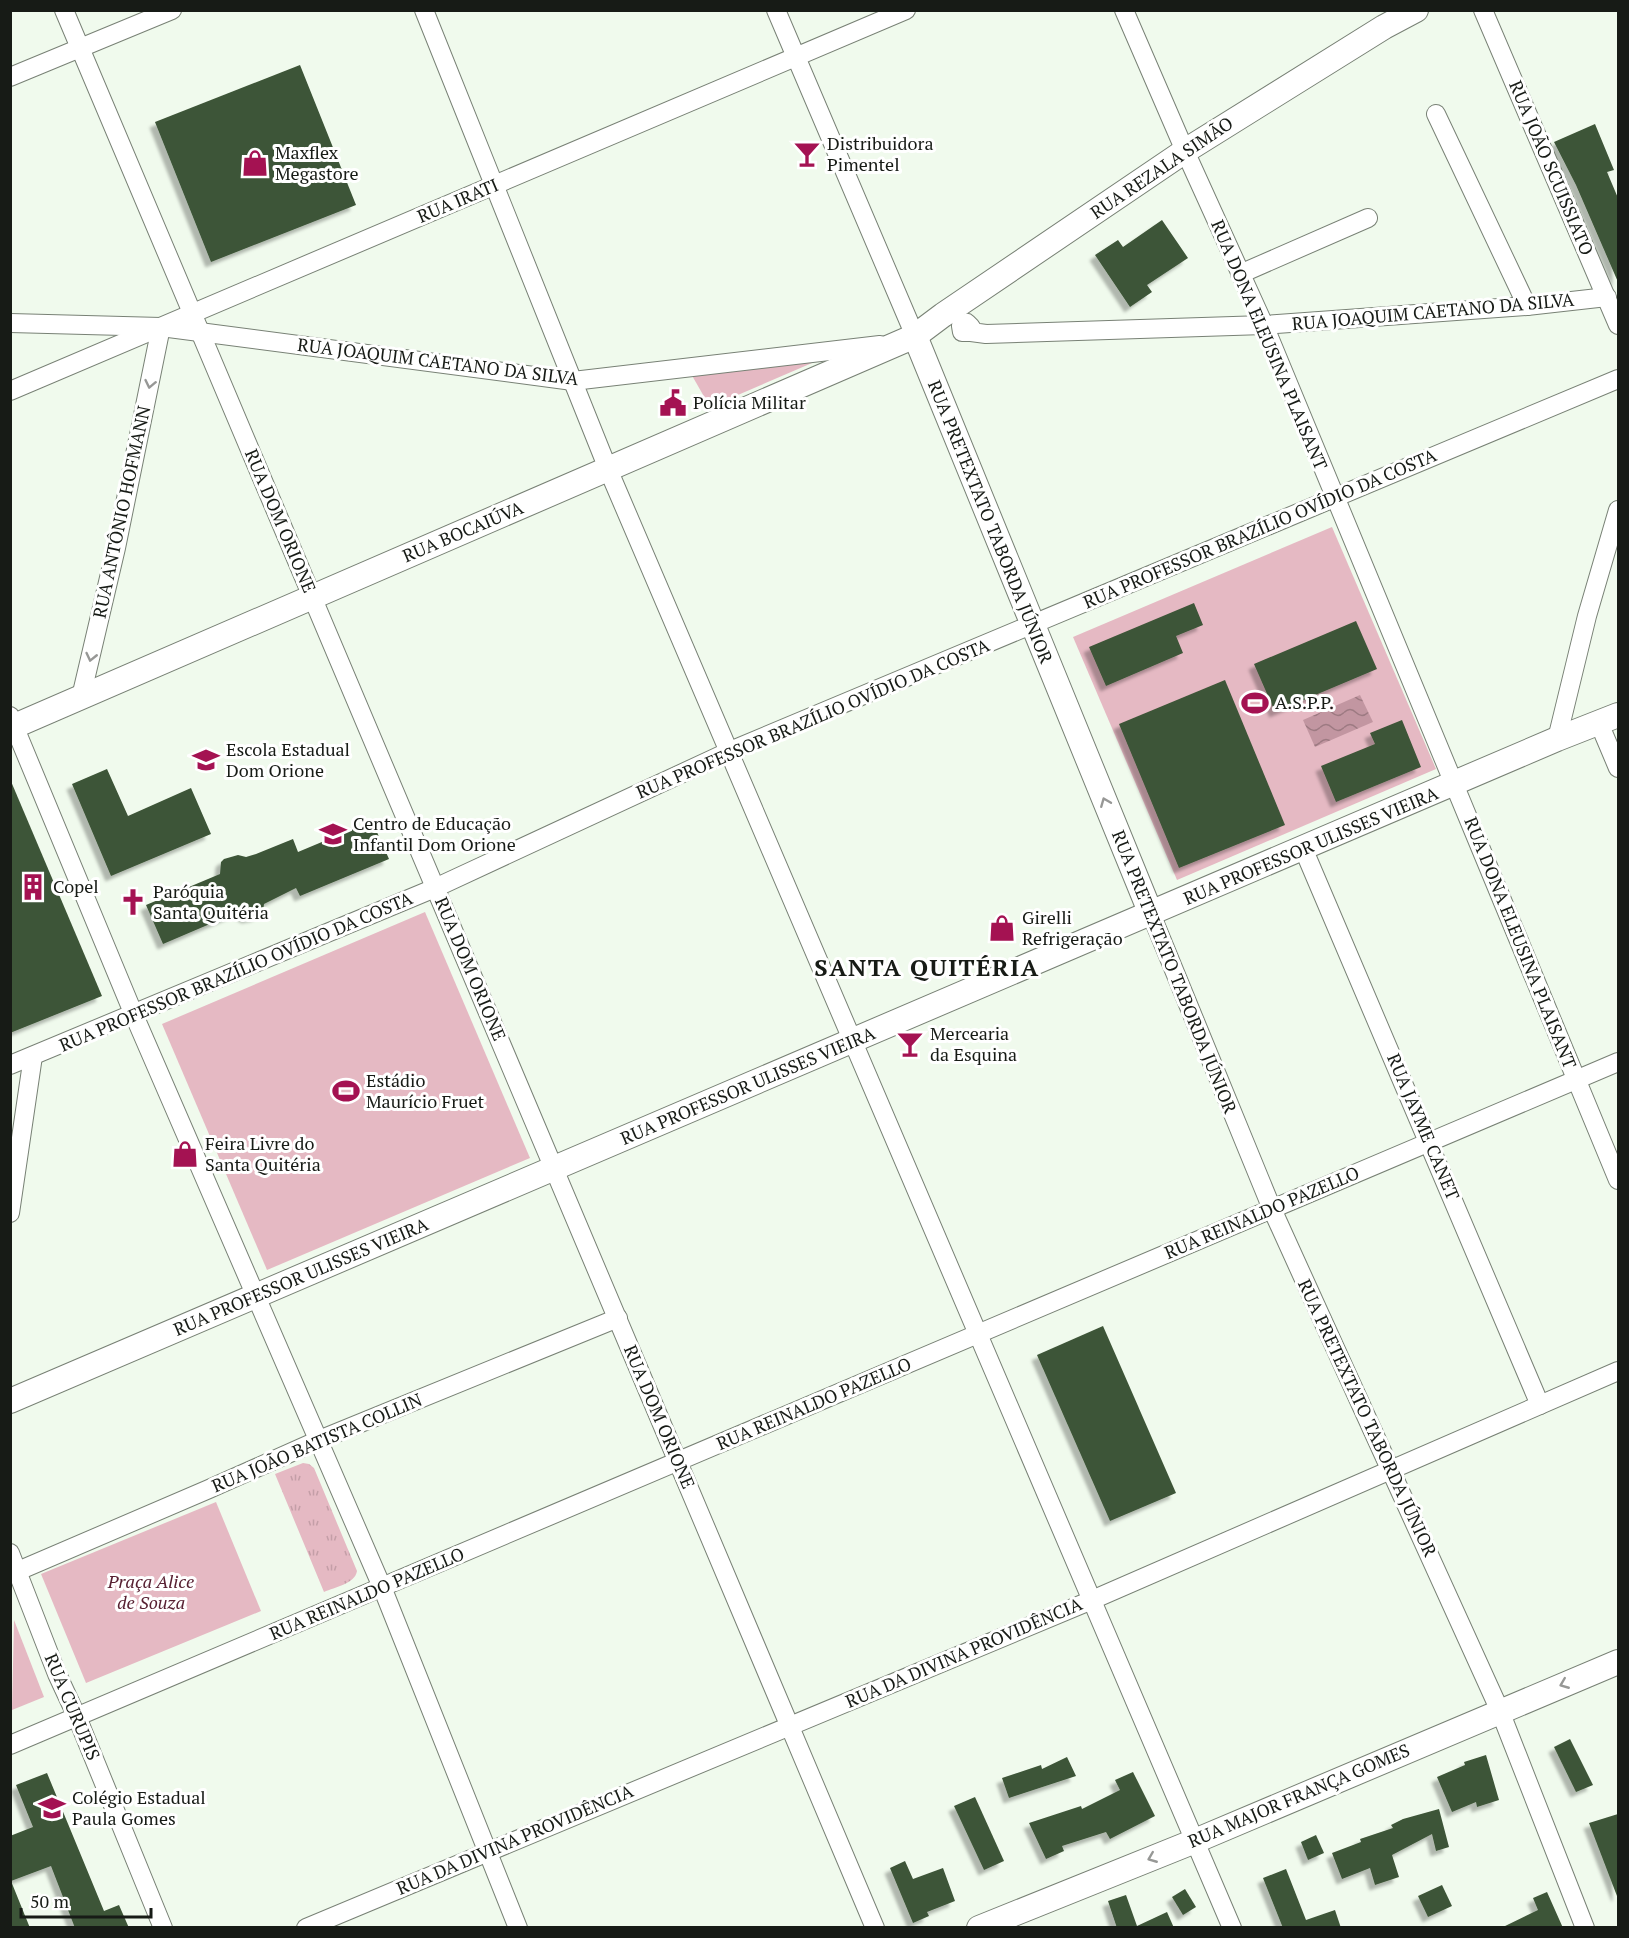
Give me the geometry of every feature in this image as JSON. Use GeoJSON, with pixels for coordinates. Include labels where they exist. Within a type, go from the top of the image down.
{"type":"FeatureCollection","features":[{"type":"Feature","properties":{"kind":"street","name":"RUA DOM ORIONE"},"geometry":{"type":"LineString","coordinates":[[64,10],[875,1928]]}},
{"type":"Feature","properties":{"kind":"street"},"geometry":{"type":"LineString","coordinates":[[10,77],[172,10]]}},
{"type":"Feature","properties":{"kind":"street"},"geometry":{"type":"LineString","coordinates":[[424,10],[608,469],[1232,1928]]}},
{"type":"Feature","properties":{"kind":"street","name":"RUA PRETEXTATO TABORDA JÚNIOR"},"geometry":{"type":"LineString","coordinates":[[776,10],[908,339],[1032,625],[1272,1209],[1500,1711],[1585,1928]]}},
{"type":"Feature","properties":{"kind":"street","name":"RUA IRATI"},"geometry":{"type":"LineString","coordinates":[[10,391],[906,10]]}},
{"type":"Feature","properties":{"kind":"street","name":"RUA DONA ELEUSINA PLAISANT"},"geometry":{"type":"LineString","coordinates":[[1124,10],[1264,326],[1334,498],[1456,784],[1618,1180]]}},
{"type":"Feature","properties":{"kind":"street","name":"RUA REZALA SIMÃO"},"geometry":{"type":"LineString","coordinates":[[908,339],[1185,151],[1384,27],[1416,10]]}},
{"type":"Feature","properties":{"kind":"street","name":"RUA JOÃO SCUISSIATO"},"geometry":{"type":"LineString","coordinates":[[1484,10],[1618,325]]}},
{"type":"Feature","properties":{"kind":"street"},"geometry":{"type":"LineString","coordinates":[[1436,114],[1527,306]]}},
{"type":"Feature","properties":{"kind":"street"},"geometry":{"type":"LineString","coordinates":[[1240,274],[1368,218]]}},
{"type":"Feature","properties":{"kind":"street","name":"RUA JOAQUIM CAETANO DA SILVA"},"geometry":{"type":"LineString","coordinates":[[971,332],[986,334],[1264,326],[1527,306],[1607,297]]}},
{"type":"Feature","properties":{"kind":"street","name":"RUA JOAQUIM CAETANO DA SILVA"},"geometry":{"type":"LineString","coordinates":[[10,323],[161,327],[573,381],[908,339]]}},
{"type":"Feature","properties":{"kind":"street","name":"RUA ANTÔNIO HOFMANN"},"geometry":{"type":"LineString","coordinates":[[81,698],[116,548],[161,327]]}},
{"type":"Feature","properties":{"kind":"street","name":"RUA BOCAIÚVA"},"geometry":{"type":"LineString","coordinates":[[12,723],[81,698],[908,339]]}},
{"type":"Feature","properties":{"kind":"street","name":"RUA PROFESSOR BRAZÍLIO OVÍDIO DA COSTA"},"geometry":{"type":"LineString","coordinates":[[10,1065],[435,888],[730,751],[1618,379]]}},
{"type":"Feature","properties":{"kind":"street"},"geometry":{"type":"LineString","coordinates":[[1557,740],[1587,616],[1618,510]]}},
{"type":"Feature","properties":{"kind":"street"},"geometry":{"type":"LineString","coordinates":[[1609,719],[1618,768]]}},
{"type":"Feature","properties":{"kind":"street","name":"RUA PROFESSOR ULISSES VIEIRA"},"geometry":{"type":"LineString","coordinates":[[10,1401],[1609,719]]}},
{"type":"Feature","properties":{"kind":"street"},"geometry":{"type":"LineString","coordinates":[[12,723],[134,1015],[382,1587],[518,1928]]}},
{"type":"Feature","properties":{"kind":"street","name":"RUA JAYME CANET"},"geometry":{"type":"LineString","coordinates":[[1303,848],[1540,1405]]}},
{"type":"Feature","properties":{"kind":"street"},"geometry":{"type":"LineString","coordinates":[[10,1213],[33,1056]]}},
{"type":"Feature","properties":{"kind":"street","name":"RUA REINALDO PAZELLO"},"geometry":{"type":"LineString","coordinates":[[10,1745],[1618,1062]]}},
{"type":"Feature","properties":{"kind":"street","name":"RUA JOÃO BATISTA COLLIN"},"geometry":{"type":"LineString","coordinates":[[18,1571],[320,1440],[618,1318]]}},
{"type":"Feature","properties":{"kind":"street","name":"RUA DA DIVINA PROVIDÊNCIA"},"geometry":{"type":"LineString","coordinates":[[306,1928],[1092,1600],[1618,1371]]}},
{"type":"Feature","properties":{"kind":"street","name":"RUA CURUPIS"},"geometry":{"type":"LineString","coordinates":[[10,1553],[57,1674],[77,1717],[163,1928]]}},
{"type":"Feature","properties":{"kind":"street","name":"RUA MAJOR FRANÇA GOMES"},"geometry":{"type":"LineString","coordinates":[[979,1928],[1618,1662]]}},
{"type":"Feature","properties":{"kind":"green space"},"geometry":{"type":"Polygon","coordinates":[[[819,360],[710,407],[690,372],[819,360]]]}},
{"type":"Feature","properties":{"kind":"green space","name":"A.S.P.P."},"geometry":{"type":"Polygon","coordinates":[[[1332,527],[1436,769],[1177,880],[1073,637],[1332,527]]]}},
{"type":"Feature","properties":{"kind":"green space","name":"Estádio Maurício Fruet"},"geometry":{"type":"Polygon","coordinates":[[[425,912],[530,1158],[267,1270],[162,1024],[425,912]]]}},
{"type":"Feature","properties":{"kind":"green space"},"geometry":{"type":"Polygon","coordinates":[[[303,1463],[314,1468],[357,1571],[349,1582],[324,1592],[275,1474],[303,1463]]]}},
{"type":"Feature","properties":{"kind":"green space","name":"Praça Alice de Souza"},"geometry":{"type":"Polygon","coordinates":[[[216,1502],[261,1611],[86,1683],[41,1574],[216,1502]]]}},
{"type":"Feature","properties":{"kind":"green space"},"geometry":{"type":"Polygon","coordinates":[[[14,1620],[44,1697],[12,1710],[14,1620]]]}},
{"type":"Feature","properties":{"kind":"water"},"geometry":{"type":"Polygon","coordinates":[[[1360,695],[1373,722],[1315,747],[1303,720],[1360,695]]]}},
{"type":"Feature","properties":{"kind":"building","name":"Maxflex Megastore"},"geometry":{"type":"Polygon","coordinates":[[[300,65],[356,205],[211,262],[155,122],[300,65]]]}},
{"type":"Feature","properties":{"kind":"building"},"geometry":{"type":"Polygon","coordinates":[[[1595,124],[1614,170],[1607,172],[1618,198],[1618,282],[1576,185],[1554,142],[1595,124]]]}},
{"type":"Feature","properties":{"kind":"building"},"geometry":{"type":"Polygon","coordinates":[[[1162,220],[1188,258],[1147,285],[1152,292],[1130,307],[1095,255],[1118,240],[1123,247],[1162,220]]]}},
{"type":"Feature","properties":{"kind":"building"},"geometry":{"type":"Polygon","coordinates":[[[1194,603],[1203,625],[1176,636],[1183,653],[1106,686],[1089,647],[1194,603]]]}},
{"type":"Feature","properties":{"kind":"building"},"geometry":{"type":"Polygon","coordinates":[[[1356,621],[1377,669],[1275,712],[1254,664],[1356,621]]]}},
{"type":"Feature","properties":{"kind":"building"},"geometry":{"type":"Polygon","coordinates":[[[1225,680],[1285,825],[1179,868],[1119,724],[1225,680]]]}},
{"type":"Feature","properties":{"kind":"building"},"geometry":{"type":"Polygon","coordinates":[[[1402,720],[1421,767],[1336,802],[1321,766],[1375,744],[1370,733],[1402,720]]]}},
{"type":"Feature","properties":{"kind":"building"},"geometry":{"type":"Polygon","coordinates":[[[107,769],[128,816],[191,788],[211,834],[111,876],[72,784],[107,769]]]}},
{"type":"Feature","properties":{"kind":"building","name":"Copel"},"geometry":{"type":"Polygon","coordinates":[[[10,779],[102,996],[10,1033],[10,779]]]}},
{"type":"Feature","properties":{"kind":"building"},"geometry":{"type":"Polygon","coordinates":[[[372,821],[389,859],[300,896],[296,888],[264,904],[263,911],[257,916],[247,918],[238,912],[163,944],[146,905],[220,874],[221,862],[224,859],[238,855],[246,857],[293,839],[298,852],[372,821]]]}},
{"type":"Feature","properties":{"kind":"building"},"geometry":{"type":"Polygon","coordinates":[[[1103,1326],[1176,1493],[1110,1521],[1037,1355],[1103,1326]]]}},
{"type":"Feature","properties":{"kind":"building"},"geometry":{"type":"Polygon","coordinates":[[[1570,1739],[1593,1785],[1576,1792],[1554,1747],[1570,1739]]]}},
{"type":"Feature","properties":{"kind":"building"},"geometry":{"type":"Polygon","coordinates":[[[1486,1755],[1499,1800],[1477,1807],[1476,1802],[1452,1812],[1437,1777],[1465,1765],[1464,1762],[1486,1755]]]}},
{"type":"Feature","properties":{"kind":"building"},"geometry":{"type":"Polygon","coordinates":[[[1067,1757],[1076,1776],[1009,1798],[1002,1778],[1041,1765],[1042,1769],[1067,1757]]]}},
{"type":"Feature","properties":{"kind":"building"},"geometry":{"type":"Polygon","coordinates":[[[1133,1772],[1155,1816],[1110,1839],[1106,1832],[1062,1846],[1064,1851],[1046,1859],[1029,1823],[1081,1806],[1082,1809],[1120,1790],[1115,1780],[1133,1772]]]}},
{"type":"Feature","properties":{"kind":"building"},"geometry":{"type":"Polygon","coordinates":[[[47,1773],[104,1911],[119,1905],[129,1928],[75,1928],[51,1866],[11,1881],[30,1928],[10,1928],[10,1836],[33,1827],[16,1785],[47,1773]]]}},
{"type":"Feature","properties":{"kind":"building"},"geometry":{"type":"Polygon","coordinates":[[[975,1797],[1004,1861],[984,1870],[954,1806],[975,1797]]]}},
{"type":"Feature","properties":{"kind":"building"},"geometry":{"type":"Polygon","coordinates":[[[1439,1809],[1449,1847],[1436,1851],[1432,1834],[1392,1855],[1399,1877],[1375,1885],[1370,1868],[1342,1879],[1332,1853],[1361,1842],[1360,1839],[1393,1828],[1391,1825],[1403,1819],[1439,1809]]]}},
{"type":"Feature","properties":{"kind":"building"},"geometry":{"type":"Polygon","coordinates":[[[1618,1814],[1618,1896],[1617,1896],[1589,1823],[1618,1814]]]}},
{"type":"Feature","properties":{"kind":"building"},"geometry":{"type":"Polygon","coordinates":[[[1316,1835],[1324,1853],[1308,1860],[1301,1842],[1316,1835]]]}},
{"type":"Feature","properties":{"kind":"building"},"geometry":{"type":"Polygon","coordinates":[[[905,1861],[913,1879],[943,1868],[955,1901],[927,1912],[929,1916],[913,1923],[890,1868],[905,1861]]]}},
{"type":"Feature","properties":{"kind":"building"},"geometry":{"type":"Polygon","coordinates":[[[1286,1869],[1306,1920],[1335,1910],[1341,1928],[1283,1928],[1263,1878],[1286,1869]]]}},
{"type":"Feature","properties":{"kind":"building"},"geometry":{"type":"Polygon","coordinates":[[[1442,1885],[1452,1906],[1428,1917],[1418,1896],[1442,1885]]]}},
{"type":"Feature","properties":{"kind":"building"},"geometry":{"type":"Polygon","coordinates":[[[1185,1889],[1196,1907],[1183,1915],[1172,1897],[1185,1889]]]}},
{"type":"Feature","properties":{"kind":"building"},"geometry":{"type":"Polygon","coordinates":[[[1547,1892],[1563,1928],[1501,1928],[1538,1910],[1533,1898],[1547,1892]]]}},
{"type":"Feature","properties":{"kind":"building"},"geometry":{"type":"Polygon","coordinates":[[[1126,1895],[1137,1926],[1167,1912],[1174,1928],[1117,1928],[1108,1901],[1126,1895]]]}},
{"type":"Feature","properties":{"kind":"place","name":"Distribuidora Pimentel"},"geometry":{"type":"Point","coordinates":[807,154]}},
{"type":"Feature","properties":{"kind":"place","name":"Maxflex Megastore"},"geometry":{"type":"Point","coordinates":[255,163]}},
{"type":"Feature","properties":{"kind":"place","name":"Polícia Militar"},"geometry":{"type":"Point","coordinates":[673,403]}},
{"type":"Feature","properties":{"kind":"place","name":"A.S.P.P."},"geometry":{"type":"Point","coordinates":[1255,703]}},
{"type":"Feature","properties":{"kind":"place","name":"Escola Estadual Dom Orione"},"geometry":{"type":"Point","coordinates":[206,760]}},
{"type":"Feature","properties":{"kind":"place","name":"Centro de Educação Infantil Dom Orione"},"geometry":{"type":"Point","coordinates":[333,834]}},
{"type":"Feature","properties":{"kind":"place","name":"Copel"},"geometry":{"type":"Point","coordinates":[33,887]}},
{"type":"Feature","properties":{"kind":"place","name":"Paróquia Santa Quitéria"},"geometry":{"type":"Point","coordinates":[133,902]}},
{"type":"Feature","properties":{"kind":"place","name":"Girelli Refrigeração"},"geometry":{"type":"Point","coordinates":[1002,928]}},
{"type":"Feature","properties":{"kind":"place","name":"Mercearia da Esquina"},"geometry":{"type":"Point","coordinates":[910,1044]}},
{"type":"Feature","properties":{"kind":"place","name":"Estádio Maurício Fruet"},"geometry":{"type":"Point","coordinates":[346,1091]}},
{"type":"Feature","properties":{"kind":"place","name":"Feira Livre do Santa Quitéria"},"geometry":{"type":"Point","coordinates":[185,1154]}},
{"type":"Feature","properties":{"kind":"place","name":"Colégio Estadual Paula Gomes"},"geometry":{"type":"Point","coordinates":[52,1808]}},
{"type":"Feature","properties":{"kind":"district","name":"SANTA QUITÉRIA"},"geometry":{"type":"Point","coordinates":[927,968]}}]}
